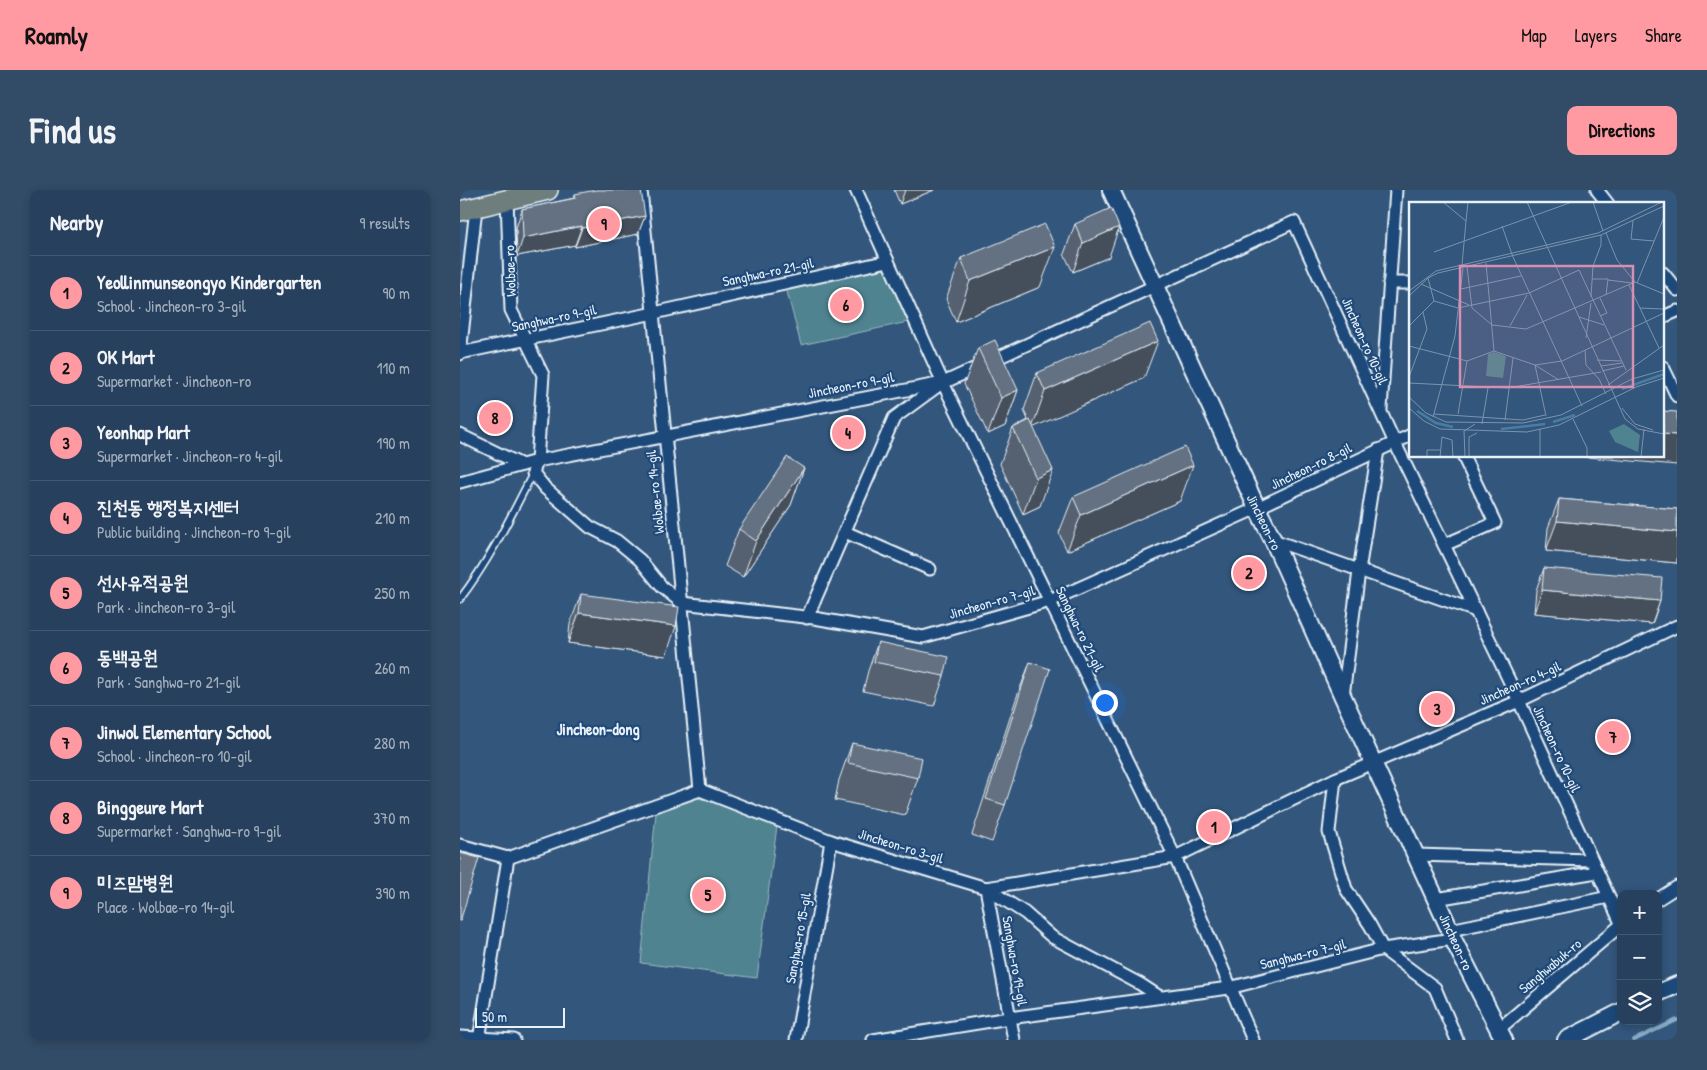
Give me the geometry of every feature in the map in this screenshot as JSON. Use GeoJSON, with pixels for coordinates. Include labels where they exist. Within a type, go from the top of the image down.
{"type":"FeatureCollection","features":[{"type":"Feature","properties":{"kind":"main road"},"geometry":{"type":"LineString","coordinates":[[468,209],[548,190]]}},
{"type":"Feature","properties":{"kind":"main road","name":"Jincheon-ro"},"geometry":{"type":"LineString","coordinates":[[1111,190],[1273,540],[1342,697],[1452,934],[1502,1034]]}},
{"type":"Feature","properties":{"kind":"main road"},"geometry":{"type":"LineString","coordinates":[[1662,991],[1677,985]]}},
{"type":"Feature","properties":{"kind":"main road"},"geometry":{"type":"LineString","coordinates":[[1566,1040],[1617,1014]]}},
{"type":"Feature","properties":{"kind":"street","name":"Wolbae-ro 14-gil"},"geometry":{"type":"LineString","coordinates":[[641,190],[700,790]]}},
{"type":"Feature","properties":{"kind":"street","name":"Sanghwa-ro 21-gil"},"geometry":{"type":"LineString","coordinates":[[856,190],[943,383],[1175,857],[1229,988],[1253,1040]]}},
{"type":"Feature","properties":{"kind":"street"},"geometry":{"type":"LineString","coordinates":[[1380,411],[1396,190]]}},
{"type":"Feature","properties":{"kind":"street"},"geometry":{"type":"LineString","coordinates":[[1597,190],[1606,202]]}},
{"type":"Feature","properties":{"kind":"street","name":"Wolbae-ro"},"geometry":{"type":"LineString","coordinates":[[507,199],[511,310],[526,339]]}},
{"type":"Feature","properties":{"kind":"street","name":"Sanghwa-ro 9-gil"},"geometry":{"type":"LineString","coordinates":[[468,209],[460,354],[654,313]]}},
{"type":"Feature","properties":{"kind":"street","name":"Jincheon-ro 10-gil"},"geometry":{"type":"LineString","coordinates":[[1154,285],[1294,222],[1380,411],[1519,701],[1617,915]]}},
{"type":"Feature","properties":{"kind":"street","name":"Sanghwa-ro 21-gil"},"geometry":{"type":"LineString","coordinates":[[654,313],[888,261]]}},
{"type":"Feature","properties":{"kind":"street"},"geometry":{"type":"LineString","coordinates":[[1664,274],[1677,290]]}},
{"type":"Feature","properties":{"kind":"street"},"geometry":{"type":"LineString","coordinates":[[1389,283],[1409,283]]}},
{"type":"Feature","properties":{"kind":"street","name":"Jincheon-ro 9-gil"},"geometry":{"type":"LineString","coordinates":[[460,482],[537,461],[943,383],[1154,285]]}},
{"type":"Feature","properties":{"kind":"street"},"geometry":{"type":"LineString","coordinates":[[1664,308],[1677,310]]}},
{"type":"Feature","properties":{"kind":"street"},"geometry":{"type":"LineString","coordinates":[[1664,316],[1677,310]]}},
{"type":"Feature","properties":{"kind":"street"},"geometry":{"type":"LineString","coordinates":[[526,339],[543,375],[537,461],[533,473],[545,488],[590,527],[617,541],[640,560],[662,587],[682,603]]}},
{"type":"Feature","properties":{"kind":"street"},"geometry":{"type":"LineString","coordinates":[[1664,369],[1677,396]]}},
{"type":"Feature","properties":{"kind":"street"},"geometry":{"type":"LineString","coordinates":[[808,618],[894,418],[943,383]]}},
{"type":"Feature","properties":{"kind":"street"},"geometry":{"type":"LineString","coordinates":[[460,435],[522,465]]}},
{"type":"Feature","properties":{"kind":"street","name":"Jincheon-ro 8-gil"},"geometry":{"type":"LineString","coordinates":[[1257,508],[1409,437]]}},
{"type":"Feature","properties":{"kind":"street"},"geometry":{"type":"LineString","coordinates":[[1342,697],[1378,450]]}},
{"type":"Feature","properties":{"kind":"street"},"geometry":{"type":"LineString","coordinates":[[1444,545],[1495,523],[1464,458]]}},
{"type":"Feature","properties":{"kind":"street","name":"Jincheon-ro 7-gil"},"geometry":{"type":"LineString","coordinates":[[682,603],[808,618],[923,637],[1050,601],[1257,508]]}},
{"type":"Feature","properties":{"kind":"street"},"geometry":{"type":"LineString","coordinates":[[845,532],[930,570]]}},
{"type":"Feature","properties":{"kind":"street"},"geometry":{"type":"LineString","coordinates":[[1273,540],[1476,612]]}},
{"type":"Feature","properties":{"kind":"street","name":"Jincheon-ro 4-gil"},"geometry":{"type":"LineString","coordinates":[[1373,763],[1519,701],[1677,626]]}},
{"type":"Feature","properties":{"kind":"street","name":"Jincheon-ro 3-gil"},"geometry":{"type":"LineString","coordinates":[[700,790],[831,841],[986,888],[1175,857],[1335,779],[1373,763]]}},
{"type":"Feature","properties":{"kind":"street"},"geometry":{"type":"LineString","coordinates":[[1335,779],[1329,832],[1346,889],[1370,925],[1383,950],[1435,988],[1457,1040]]}},
{"type":"Feature","properties":{"kind":"street"},"geometry":{"type":"LineString","coordinates":[[460,845],[508,858],[700,790]]}},
{"type":"Feature","properties":{"kind":"street","name":"Sanghwa-ro 15-gil"},"geometry":{"type":"LineString","coordinates":[[796,1040],[831,841]]}},
{"type":"Feature","properties":{"kind":"street"},"geometry":{"type":"LineString","coordinates":[[1416,855],[1592,860]]}},
{"type":"Feature","properties":{"kind":"street"},"geometry":{"type":"LineString","coordinates":[[479,1039],[508,858]]}},
{"type":"Feature","properties":{"kind":"street"},"geometry":{"type":"LineString","coordinates":[[1436,899],[1597,872]]}},
{"type":"Feature","properties":{"kind":"street"},"geometry":{"type":"LineString","coordinates":[[1662,896],[1677,887]]}},
{"type":"Feature","properties":{"kind":"street"},"geometry":{"type":"LineString","coordinates":[[986,888],[1025,913],[1052,937],[1140,984],[1160,998]]}},
{"type":"Feature","properties":{"kind":"street","name":"Sanghwa-ro 19-gil"},"geometry":{"type":"LineString","coordinates":[[986,888],[1014,1040]]}},
{"type":"Feature","properties":{"kind":"street"},"geometry":{"type":"LineString","coordinates":[[1452,934],[1609,897]]}},
{"type":"Feature","properties":{"kind":"street","name":"Sanghwabuk-ro"},"geometry":{"type":"LineString","coordinates":[[1502,1034],[1617,928]]}},
{"type":"Feature","properties":{"kind":"street","name":"Sanghwa-ro 7-gil"},"geometry":{"type":"LineString","coordinates":[[873,1040],[1010,1018],[1229,988],[1452,934]]}},
{"type":"Feature","properties":{"kind":"street"},"geometry":{"type":"LineString","coordinates":[[460,1037],[514,1040]]}},
{"type":"Feature","properties":{"kind":"lane"},"geometry":{"type":"LineString","coordinates":[[460,599],[477,577],[504,531],[533,473]]}},
{"type":"Feature","properties":{"kind":"green space"},"geometry":{"type":"Polygon","coordinates":[[[884,266],[908,322],[801,345],[786,288],[884,266]]]}},
{"type":"Feature","properties":{"kind":"green space"},"geometry":{"type":"Polygon","coordinates":[[[698,798],[777,826],[757,978],[641,963],[656,813],[698,798]]]}},
{"type":"Feature","properties":{"kind":"building"},"geometry":{"type":"Polygon","coordinates":[[[596,190],[641,190],[645,216],[523,238],[522,209],[576,198],[575,194],[596,190]]]}},
{"type":"Feature","properties":{"kind":"building"},"geometry":{"type":"Polygon","coordinates":[[[1111,208],[1119,227],[1083,243],[1075,224],[1111,208]]]}},
{"type":"Feature","properties":{"kind":"building"},"geometry":{"type":"Polygon","coordinates":[[[1045,224],[1055,247],[970,281],[961,258],[1045,224]]]}},
{"type":"Feature","properties":{"kind":"building"},"geometry":{"type":"Polygon","coordinates":[[[1150,323],[1158,341],[1045,391],[1037,373],[1150,323]]]}},
{"type":"Feature","properties":{"kind":"building"},"geometry":{"type":"Polygon","coordinates":[[[995,340],[1018,390],[1001,398],[978,348],[995,340]]]}},
{"type":"Feature","properties":{"kind":"building"},"geometry":{"type":"Polygon","coordinates":[[[1664,411],[1677,412],[1677,435],[1664,434],[1664,411]]]}},
{"type":"Feature","properties":{"kind":"building"},"geometry":{"type":"Polygon","coordinates":[[[1030,420],[1053,470],[1036,478],[1013,428],[1030,420]]]}},
{"type":"Feature","properties":{"kind":"building"},"geometry":{"type":"Polygon","coordinates":[[[1185,447],[1193,465],[1081,515],[1073,497],[1185,447]]]}},
{"type":"Feature","properties":{"kind":"building"},"geometry":{"type":"Polygon","coordinates":[[[787,457],[804,468],[756,541],[739,529],[787,457]]]}},
{"type":"Feature","properties":{"kind":"building"},"geometry":{"type":"Polygon","coordinates":[[[1559,499],[1677,509],[1677,532],[1557,521],[1559,499]]]}},
{"type":"Feature","properties":{"kind":"building"},"geometry":{"type":"Polygon","coordinates":[[[1544,568],[1662,578],[1660,601],[1542,590],[1544,568]]]}},
{"type":"Feature","properties":{"kind":"building"},"geometry":{"type":"Polygon","coordinates":[[[581,594],[679,607],[676,626],[579,613],[581,594]]]}},
{"type":"Feature","properties":{"kind":"building"},"geometry":{"type":"Polygon","coordinates":[[[878,642],[949,657],[944,676],[874,662],[878,642]]]}},
{"type":"Feature","properties":{"kind":"building"},"geometry":{"type":"Polygon","coordinates":[[[1030,662],[1050,669],[1005,805],[986,799],[1030,662]]]}},
{"type":"Feature","properties":{"kind":"building"},"geometry":{"type":"Polygon","coordinates":[[[852,743],[922,758],[918,778],[848,763],[852,743]]]}},
{"type":"Feature","properties":{"kind":"building"},"geometry":{"type":"Polygon","coordinates":[[[460,853],[479,858],[460,922],[460,853]]]}},
{"type":"Feature","properties":{"kind":"waterway"},"geometry":{"type":"LineString","coordinates":[[1634,1040],[1677,1020]]}},
{"type":"Feature","properties":{"kind":"place","name":"미즈맘병원"},"geometry":{"type":"Point","coordinates":[604,224]}},
{"type":"Feature","properties":{"kind":"place","name":"동백공원"},"geometry":{"type":"Point","coordinates":[846,305]}},
{"type":"Feature","properties":{"kind":"place","name":"Binggeure Mart"},"geometry":{"type":"Point","coordinates":[495,418]}},
{"type":"Feature","properties":{"kind":"place","name":"진천동 행정복지센터"},"geometry":{"type":"Point","coordinates":[848,433]}},
{"type":"Feature","properties":{"kind":"place","name":"OK Mart"},"geometry":{"type":"Point","coordinates":[1249,573]}},
{"type":"Feature","properties":{"kind":"place","name":"Yeonhap Mart"},"geometry":{"type":"Point","coordinates":[1437,709]}},
{"type":"Feature","properties":{"kind":"place","name":"Jinwol Elementary School"},"geometry":{"type":"Point","coordinates":[1613,737]}},
{"type":"Feature","properties":{"kind":"place","name":"Yeollinmunseongyo Kindergarten"},"geometry":{"type":"Point","coordinates":[1214,827]}},
{"type":"Feature","properties":{"kind":"place","name":"선사유적공원"},"geometry":{"type":"Point","coordinates":[708,895]}},
{"type":"Feature","properties":{"kind":"district","name":"Jincheon-dong"},"geometry":{"type":"Point","coordinates":[598,729]}}]}
